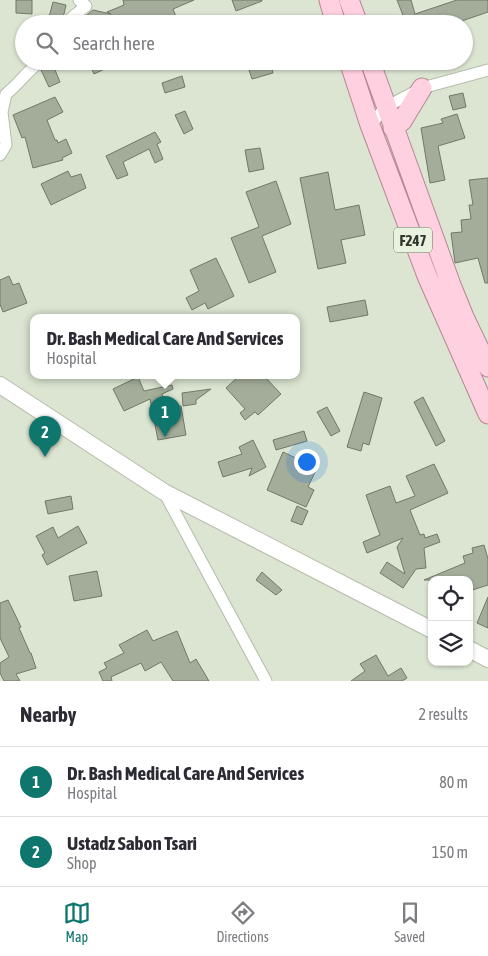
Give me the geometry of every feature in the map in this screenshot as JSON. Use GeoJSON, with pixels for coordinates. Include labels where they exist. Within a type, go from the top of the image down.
{"type":"FeatureCollection","features":[{"type":"Feature","properties":{"kind":"main road"},"geometry":{"type":"LineString","coordinates":[[329,0],[333,15]]}},
{"type":"Feature","properties":{"kind":"main road"},"geometry":{"type":"LineString","coordinates":[[349,0],[355,15]]}},
{"type":"Feature","properties":{"kind":"main road","name":"F247"},"geometry":{"type":"LineString","coordinates":[[352,70],[370,125],[427,276],[488,414]]}},
{"type":"Feature","properties":{"kind":"main road","name":"F247"},"geometry":{"type":"LineString","coordinates":[[373,70],[451,285],[488,367]]}},
{"type":"Feature","properties":{"kind":"main road"},"geometry":{"type":"LineString","coordinates":[[393,128],[402,121],[422,88]]}},
{"type":"Feature","properties":{"kind":"street"},"geometry":{"type":"LineString","coordinates":[[75,15],[86,6],[79,0]]}},
{"type":"Feature","properties":{"kind":"street"},"geometry":{"type":"LineString","coordinates":[[0,155],[6,145],[2,112],[6,94],[16,86],[28,70]]}},
{"type":"Feature","properties":{"kind":"street"},"geometry":{"type":"LineString","coordinates":[[370,125],[386,107],[422,88],[488,70]]}},
{"type":"Feature","properties":{"kind":"street"},"geometry":{"type":"LineString","coordinates":[[0,385],[164,492],[428,628]]}},
{"type":"Feature","properties":{"kind":"street"},"geometry":{"type":"LineString","coordinates":[[164,492],[266,681]]}},
{"type":"Feature","properties":{"kind":"street"},"geometry":{"type":"LineString","coordinates":[[473,651],[488,659]]}},
{"type":"Feature","properties":{"kind":"building"},"geometry":{"type":"Polygon","coordinates":[[[16,0],[32,0],[32,14],[16,13],[16,0]]]}},
{"type":"Feature","properties":{"kind":"building"},"geometry":{"type":"Polygon","coordinates":[[[123,0],[194,0],[173,9],[175,15],[87,15],[93,10],[111,14],[107,12],[124,5],[123,0]]]}},
{"type":"Feature","properties":{"kind":"building"},"geometry":{"type":"Polygon","coordinates":[[[232,0],[262,0],[262,1],[236,11],[232,0]]]}},
{"type":"Feature","properties":{"kind":"building"},"geometry":{"type":"Polygon","coordinates":[[[397,0],[411,0],[415,14],[457,0],[488,0],[488,12],[473,17],[473,15],[403,15],[397,0]]]}},
{"type":"Feature","properties":{"kind":"building"},"geometry":{"type":"Polygon","coordinates":[[[53,2],[66,5],[63,15],[50,15],[53,2]]]}},
{"type":"Feature","properties":{"kind":"building"},"geometry":{"type":"Polygon","coordinates":[[[41,70],[55,70],[60,82],[49,87],[41,70]]]}},
{"type":"Feature","properties":{"kind":"building"},"geometry":{"type":"Polygon","coordinates":[[[92,70],[103,70],[94,74],[92,70]]]}},
{"type":"Feature","properties":{"kind":"building"},"geometry":{"type":"Polygon","coordinates":[[[249,70],[272,70],[273,73],[252,79],[249,70]]]}},
{"type":"Feature","properties":{"kind":"building"},"geometry":{"type":"Polygon","coordinates":[[[182,76],[185,87],[165,93],[162,83],[182,76]]]}},
{"type":"Feature","properties":{"kind":"building"},"geometry":{"type":"Polygon","coordinates":[[[463,93],[466,107],[453,110],[449,96],[463,93]]]}},
{"type":"Feature","properties":{"kind":"building"},"geometry":{"type":"Polygon","coordinates":[[[55,97],[63,112],[47,120],[55,140],[58,143],[66,139],[72,153],[62,158],[63,160],[33,168],[25,137],[22,138],[13,115],[55,97]]]}},
{"type":"Feature","properties":{"kind":"building"},"geometry":{"type":"Polygon","coordinates":[[[185,111],[193,129],[184,134],[175,115],[185,111]]]}},
{"type":"Feature","properties":{"kind":"building"},"geometry":{"type":"Polygon","coordinates":[[[457,114],[465,138],[438,146],[445,180],[430,183],[421,128],[443,123],[441,119],[457,114]]]}},
{"type":"Feature","properties":{"kind":"building"},"geometry":{"type":"Polygon","coordinates":[[[155,132],[161,142],[157,144],[163,159],[155,163],[149,149],[123,162],[128,175],[117,179],[106,156],[155,132]]]}},
{"type":"Feature","properties":{"kind":"building"},"geometry":{"type":"Polygon","coordinates":[[[260,148],[264,169],[249,172],[245,150],[260,148]]]}},
{"type":"Feature","properties":{"kind":"building"},"geometry":{"type":"Polygon","coordinates":[[[68,171],[71,177],[81,174],[86,188],[51,205],[41,184],[68,171]]]}},
{"type":"Feature","properties":{"kind":"building"},"geometry":{"type":"Polygon","coordinates":[[[328,172],[335,210],[359,205],[365,235],[341,240],[346,263],[318,269],[300,178],[328,172]]]}},
{"type":"Feature","properties":{"kind":"building"},"geometry":{"type":"Polygon","coordinates":[[[488,178],[488,283],[485,283],[478,258],[455,263],[451,233],[462,232],[461,220],[471,219],[469,205],[473,205],[469,180],[488,178]]]}},
{"type":"Feature","properties":{"kind":"building"},"geometry":{"type":"Polygon","coordinates":[[[276,181],[291,224],[262,236],[276,272],[249,283],[231,238],[259,227],[246,192],[276,181]]]}},
{"type":"Feature","properties":{"kind":"building"},"geometry":{"type":"Polygon","coordinates":[[[216,258],[234,296],[208,309],[205,303],[192,310],[186,298],[199,291],[190,270],[216,258]]]}},
{"type":"Feature","properties":{"kind":"building"},"geometry":{"type":"Polygon","coordinates":[[[9,276],[13,285],[19,283],[27,303],[3,312],[0,304],[0,280],[9,276]]]}},
{"type":"Feature","properties":{"kind":"building"},"geometry":{"type":"Polygon","coordinates":[[[365,300],[368,315],[330,322],[327,307],[365,300]]]}},
{"type":"Feature","properties":{"kind":"building"},"geometry":{"type":"Polygon","coordinates":[[[134,379],[139,379],[144,391],[172,385],[173,389],[162,394],[165,409],[181,406],[186,435],[158,440],[150,399],[124,411],[113,389],[134,379]]]}},
{"type":"Feature","properties":{"kind":"building"},"geometry":{"type":"Polygon","coordinates":[[[236,379],[267,379],[281,394],[258,415],[255,412],[245,420],[240,413],[245,409],[226,388],[236,379]]]}},
{"type":"Feature","properties":{"kind":"building"},"geometry":{"type":"Polygon","coordinates":[[[211,389],[196,400],[196,404],[183,406],[182,393],[211,389]]]}},
{"type":"Feature","properties":{"kind":"building"},"geometry":{"type":"Polygon","coordinates":[[[364,392],[382,398],[369,445],[363,443],[361,451],[347,447],[364,392]]]}},
{"type":"Feature","properties":{"kind":"building"},"geometry":{"type":"Polygon","coordinates":[[[423,397],[445,441],[436,446],[414,402],[423,397]]]}},
{"type":"Feature","properties":{"kind":"building"},"geometry":{"type":"Polygon","coordinates":[[[327,407],[340,431],[331,436],[317,412],[327,407]]]}},
{"type":"Feature","properties":{"kind":"building"},"geometry":{"type":"Polygon","coordinates":[[[304,431],[307,441],[276,450],[273,440],[304,431]]]}},
{"type":"Feature","properties":{"kind":"building"},"geometry":{"type":"Polygon","coordinates":[[[253,440],[266,467],[249,476],[252,468],[223,477],[218,462],[242,454],[239,447],[253,440]]]}},
{"type":"Feature","properties":{"kind":"building"},"geometry":{"type":"Polygon","coordinates":[[[283,452],[317,468],[308,487],[314,490],[306,507],[267,490],[283,452]]]}},
{"type":"Feature","properties":{"kind":"building"},"geometry":{"type":"Polygon","coordinates":[[[434,464],[448,493],[410,510],[420,535],[424,534],[425,538],[437,534],[440,542],[424,548],[426,568],[416,569],[403,588],[380,573],[387,562],[405,574],[397,547],[403,538],[367,553],[363,542],[380,535],[366,495],[390,486],[396,503],[415,496],[406,476],[434,464]]]}},
{"type":"Feature","properties":{"kind":"building"},"geometry":{"type":"Polygon","coordinates":[[[71,496],[73,509],[48,514],[45,501],[71,496]]]}},
{"type":"Feature","properties":{"kind":"building"},"geometry":{"type":"Polygon","coordinates":[[[297,506],[308,511],[302,525],[291,521],[297,506]]]}},
{"type":"Feature","properties":{"kind":"building"},"geometry":{"type":"Polygon","coordinates":[[[78,526],[87,543],[47,565],[42,555],[45,553],[36,536],[53,527],[58,538],[78,526]]]}},
{"type":"Feature","properties":{"kind":"building"},"geometry":{"type":"Polygon","coordinates":[[[484,545],[488,559],[488,585],[473,590],[473,576],[434,576],[465,563],[463,556],[473,553],[472,548],[484,545]]]}},
{"type":"Feature","properties":{"kind":"building"},"geometry":{"type":"Polygon","coordinates":[[[97,571],[102,596],[74,601],[69,576],[97,571]]]}},
{"type":"Feature","properties":{"kind":"building"},"geometry":{"type":"Polygon","coordinates":[[[262,572],[282,590],[276,595],[256,580],[262,572]]]}},
{"type":"Feature","properties":{"kind":"building"},"geometry":{"type":"Polygon","coordinates":[[[488,597],[488,628],[477,623],[488,597]]]}},
{"type":"Feature","properties":{"kind":"building"},"geometry":{"type":"Polygon","coordinates":[[[8,600],[21,627],[19,628],[36,668],[16,674],[20,681],[4,681],[0,673],[0,663],[9,657],[0,638],[0,603],[8,600]]]}},
{"type":"Feature","properties":{"kind":"building"},"geometry":{"type":"Polygon","coordinates":[[[147,630],[153,641],[177,631],[190,663],[196,659],[209,681],[173,681],[161,662],[145,671],[141,663],[111,677],[112,681],[103,681],[99,672],[107,668],[104,663],[124,653],[119,645],[147,630]]]}},
{"type":"Feature","properties":{"kind":"building"},"geometry":{"type":"Polygon","coordinates":[[[376,655],[388,676],[401,668],[407,678],[402,681],[351,681],[365,671],[360,664],[376,655]]]}},
{"type":"Feature","properties":{"kind":"place","name":"Dr. Bash Medical Care And Services"},"geometry":{"type":"Point","coordinates":[165,437]}},
{"type":"Feature","properties":{"kind":"place","name":"Ustadz Sabon Tsari"},"geometry":{"type":"Point","coordinates":[45,457]}}]}
